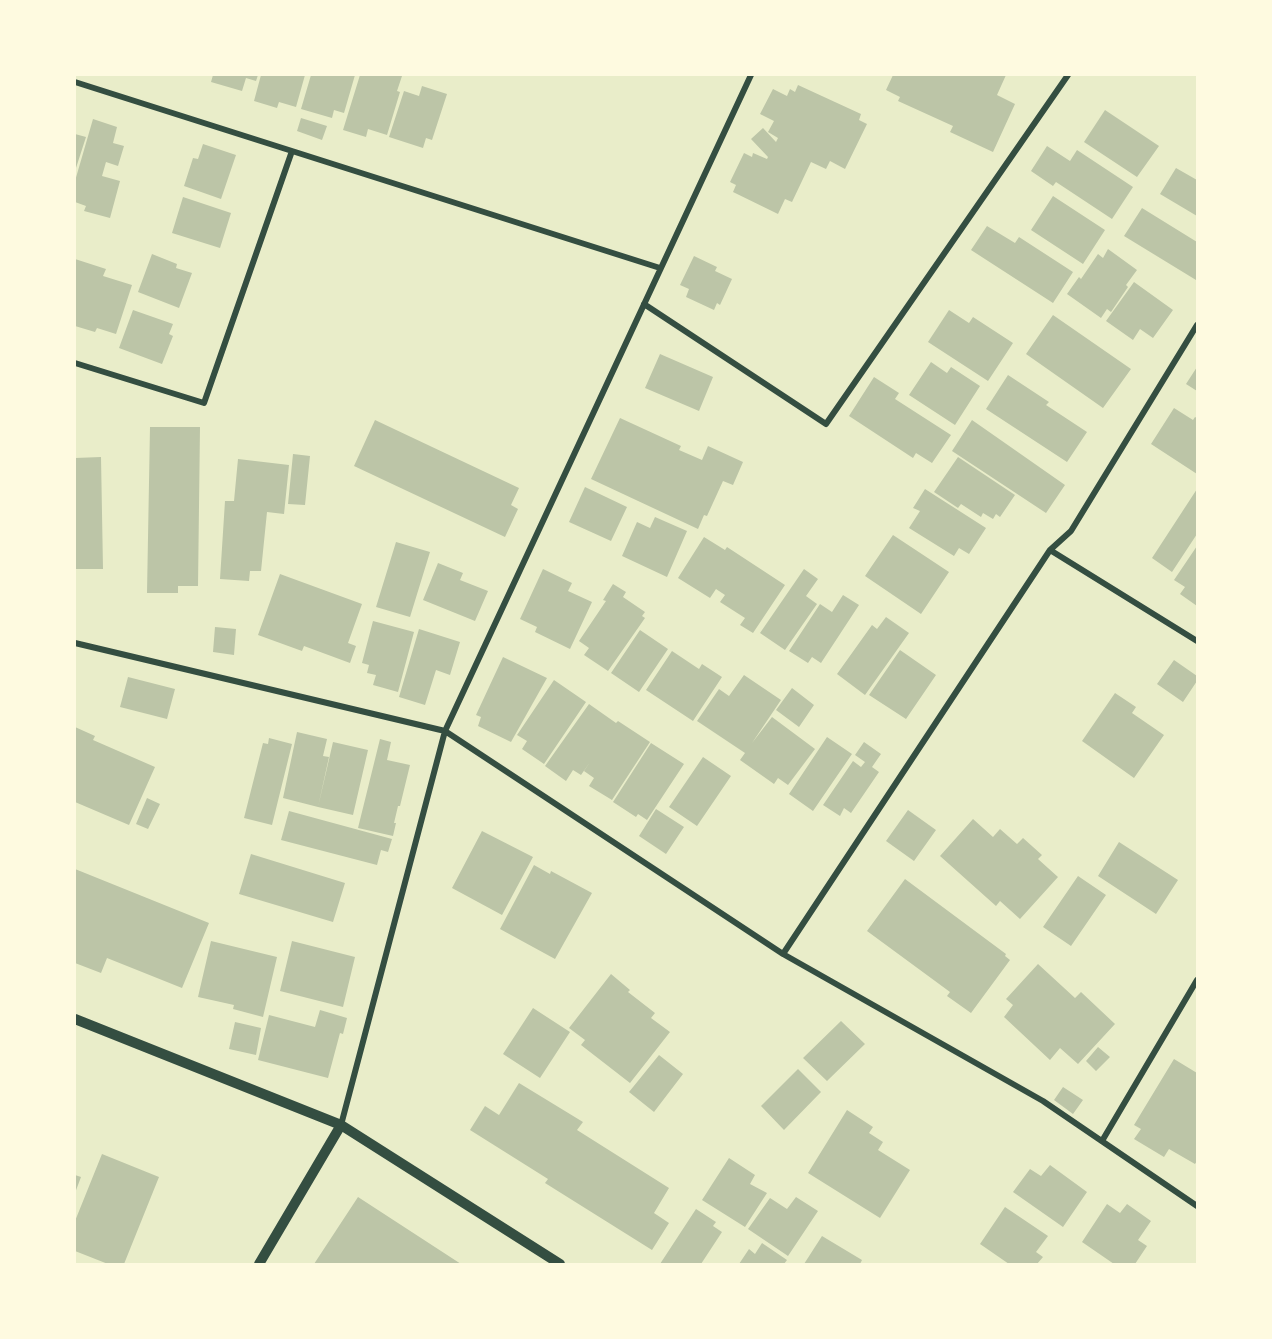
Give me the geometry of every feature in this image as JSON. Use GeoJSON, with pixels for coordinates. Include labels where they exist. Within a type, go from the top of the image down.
{"type":"FeatureCollection","features":[{"type":"Feature","properties":{"kind":"street"},"geometry":{"type":"LineString","coordinates":[[259,1264],[341,1125],[445,731],[752,75]]}},
{"type":"Feature","properties":{"kind":"street"},"geometry":{"type":"LineString","coordinates":[[644,304],[826,424],[1068,75]]}},
{"type":"Feature","properties":{"kind":"street"},"geometry":{"type":"LineString","coordinates":[[75,82],[660,268]]}},
{"type":"Feature","properties":{"kind":"street"},"geometry":{"type":"LineString","coordinates":[[75,363],[204,404],[292,151]]}},
{"type":"Feature","properties":{"kind":"street"},"geometry":{"type":"LineString","coordinates":[[783,954],[1050,550],[1071,531],[1197,325]]}},
{"type":"Feature","properties":{"kind":"street"},"geometry":{"type":"LineString","coordinates":[[1050,550],[1197,641]]}},
{"type":"Feature","properties":{"kind":"street"},"geometry":{"type":"LineString","coordinates":[[75,643],[445,731],[783,954],[1043,1101],[1197,1206]]}},
{"type":"Feature","properties":{"kind":"street"},"geometry":{"type":"LineString","coordinates":[[1102,1141],[1197,980]]}},
{"type":"Feature","properties":{"kind":"street"},"geometry":{"type":"LineString","coordinates":[[75,1019],[341,1125],[560,1264]]}},
{"type":"Feature","properties":{"kind":"building"},"geometry":{"type":"Polygon","coordinates":[[[213,75],[258,75],[256,81],[246,78],[242,91],[211,82],[213,75]]]}},
{"type":"Feature","properties":{"kind":"building"},"geometry":{"type":"Polygon","coordinates":[[[261,75],[305,75],[296,107],[279,102],[277,108],[254,101],[261,75]]]}},
{"type":"Feature","properties":{"kind":"building"},"geometry":{"type":"Polygon","coordinates":[[[311,75],[355,75],[344,113],[334,110],[332,118],[301,109],[311,75]]]}},
{"type":"Feature","properties":{"kind":"building"},"geometry":{"type":"Polygon","coordinates":[[[360,75],[402,76],[397,91],[400,92],[387,135],[368,129],[366,137],[343,130],[360,75]]]}},
{"type":"Feature","properties":{"kind":"building"},"geometry":{"type":"Polygon","coordinates":[[[893,75],[1006,75],[997,95],[1015,104],[993,152],[950,132],[953,126],[898,101],[900,97],[886,90],[893,75]]]}},
{"type":"Feature","properties":{"kind":"building"},"geometry":{"type":"Polygon","coordinates":[[[798,85],[861,114],[859,120],[867,124],[845,169],[830,161],[826,169],[811,162],[792,202],[785,199],[778,214],[733,192],[736,185],[730,182],[744,153],[752,157],[753,153],[767,159],[768,157],[751,139],[763,128],[776,142],[778,138],[768,132],[774,121],[760,114],[773,89],[787,96],[790,89],[795,92],[798,85]]]}},
{"type":"Feature","properties":{"kind":"building"},"geometry":{"type":"Polygon","coordinates":[[[422,86],[447,94],[432,140],[426,138],[423,148],[389,137],[404,91],[419,96],[422,86]]]}},
{"type":"Feature","properties":{"kind":"building"},"geometry":{"type":"Polygon","coordinates":[[[1105,110],[1159,146],[1137,177],[1084,142],[1105,110]]]}},
{"type":"Feature","properties":{"kind":"building"},"geometry":{"type":"Polygon","coordinates":[[[301,118],[327,126],[322,140],[297,131],[301,118]]]}},
{"type":"Feature","properties":{"kind":"building"},"geometry":{"type":"Polygon","coordinates":[[[93,119],[117,127],[113,143],[124,146],[118,166],[106,162],[102,176],[120,181],[110,218],[84,211],[86,206],[75,202],[75,181],[93,119]]]}},
{"type":"Feature","properties":{"kind":"building"},"geometry":{"type":"Polygon","coordinates":[[[75,134],[86,137],[75,171],[75,134]]]}},
{"type":"Feature","properties":{"kind":"building"},"geometry":{"type":"Polygon","coordinates":[[[203,144],[236,155],[221,199],[184,186],[193,158],[198,159],[203,144]]]}},
{"type":"Feature","properties":{"kind":"building"},"geometry":{"type":"Polygon","coordinates":[[[1047,146],[1070,161],[1077,150],[1133,187],[1112,219],[1056,182],[1053,186],[1031,171],[1047,146]]]}},
{"type":"Feature","properties":{"kind":"building"},"geometry":{"type":"Polygon","coordinates":[[[1176,168],[1197,180],[1197,216],[1160,194],[1176,168]]]}},
{"type":"Feature","properties":{"kind":"building"},"geometry":{"type":"Polygon","coordinates":[[[1053,196],[1105,230],[1083,264],[1031,230],[1053,196]]]}},
{"type":"Feature","properties":{"kind":"building"},"geometry":{"type":"Polygon","coordinates":[[[183,197],[231,213],[220,248],[172,233],[183,197]]]}},
{"type":"Feature","properties":{"kind":"building"},"geometry":{"type":"Polygon","coordinates":[[[1142,208],[1197,242],[1196,280],[1124,236],[1142,208]]]}},
{"type":"Feature","properties":{"kind":"building"},"geometry":{"type":"Polygon","coordinates":[[[987,226],[1015,243],[1019,237],[1073,272],[1053,303],[971,250],[987,226]]]}},
{"type":"Feature","properties":{"kind":"building"},"geometry":{"type":"Polygon","coordinates":[[[1108,249],[1137,270],[1111,312],[1107,309],[1101,318],[1067,294],[1079,277],[1081,279],[1098,254],[1103,258],[1108,249]]]}},
{"type":"Feature","properties":{"kind":"building"},"geometry":{"type":"Polygon","coordinates":[[[152,254],[177,264],[176,268],[192,273],[179,308],[138,292],[152,254]]]}},
{"type":"Feature","properties":{"kind":"building"},"geometry":{"type":"Polygon","coordinates":[[[694,256],[717,267],[715,271],[732,279],[720,305],[717,303],[714,310],[686,297],[689,289],[680,285],[694,256]]]}},
{"type":"Feature","properties":{"kind":"building"},"geometry":{"type":"Polygon","coordinates":[[[75,259],[106,269],[103,276],[132,285],[116,334],[97,328],[95,332],[75,326],[75,259]]]}},
{"type":"Feature","properties":{"kind":"building"},"geometry":{"type":"Polygon","coordinates":[[[1134,282],[1173,310],[1153,338],[1140,329],[1133,340],[1106,321],[1134,282]]]}},
{"type":"Feature","properties":{"kind":"building"},"geometry":{"type":"Polygon","coordinates":[[[133,310],[173,324],[169,334],[173,336],[162,364],[119,348],[133,310]]]}},
{"type":"Feature","properties":{"kind":"building"},"geometry":{"type":"Polygon","coordinates":[[[949,310],[969,323],[973,317],[1013,343],[988,381],[928,342],[949,310]]]}},
{"type":"Feature","properties":{"kind":"building"},"geometry":{"type":"Polygon","coordinates":[[[1053,315],[1131,369],[1103,408],[1026,354],[1053,315]]]}},
{"type":"Feature","properties":{"kind":"building"},"geometry":{"type":"Polygon","coordinates":[[[660,354],[713,377],[699,411],[645,388],[660,354]]]}},
{"type":"Feature","properties":{"kind":"building"},"geometry":{"type":"Polygon","coordinates":[[[931,362],[947,373],[951,367],[980,386],[955,425],[909,395],[931,362]]]}},
{"type":"Feature","properties":{"kind":"building"},"geometry":{"type":"Polygon","coordinates":[[[1197,367],[1197,391],[1186,384],[1197,367]]]}},
{"type":"Feature","properties":{"kind":"building"},"geometry":{"type":"Polygon","coordinates":[[[1008,375],[1049,402],[1046,405],[1087,432],[1067,462],[986,409],[1008,375]]]}},
{"type":"Feature","properties":{"kind":"building"},"geometry":{"type":"Polygon","coordinates":[[[874,377],[899,393],[895,399],[951,435],[932,463],[916,453],[913,458],[849,416],[874,377]]]}},
{"type":"Feature","properties":{"kind":"building"},"geometry":{"type":"Polygon","coordinates":[[[1174,408],[1193,420],[1197,418],[1197,474],[1151,444],[1174,408]]]}},
{"type":"Feature","properties":{"kind":"building"},"geometry":{"type":"Polygon","coordinates":[[[620,418],[681,446],[679,450],[702,460],[708,446],[743,462],[733,485],[723,481],[707,516],[704,515],[698,529],[591,479],[620,418]]]}},
{"type":"Feature","properties":{"kind":"building"},"geometry":{"type":"Polygon","coordinates":[[[375,420],[519,488],[511,505],[518,509],[505,537],[354,466],[375,420]]]}},
{"type":"Feature","properties":{"kind":"building"},"geometry":{"type":"Polygon","coordinates":[[[972,420],[1065,485],[1046,513],[952,451],[972,420]]]}},
{"type":"Feature","properties":{"kind":"building"},"geometry":{"type":"Polygon","coordinates":[[[150,427],[200,427],[198,586],[178,586],[178,593],[147,593],[150,427]]]}},
{"type":"Feature","properties":{"kind":"building"},"geometry":{"type":"Polygon","coordinates":[[[293,454],[310,456],[305,505],[288,504],[293,454]]]}},
{"type":"Feature","properties":{"kind":"building"},"geometry":{"type":"Polygon","coordinates":[[[101,457],[103,569],[75,569],[75,458],[101,457]]]}},
{"type":"Feature","properties":{"kind":"building"},"geometry":{"type":"Polygon","coordinates":[[[958,457],[1015,495],[1000,517],[996,514],[993,519],[983,513],[981,517],[961,504],[958,508],[934,492],[958,457]]]}},
{"type":"Feature","properties":{"kind":"building"},"geometry":{"type":"Polygon","coordinates":[[[238,459],[289,465],[284,514],[267,512],[261,571],[250,571],[249,581],[220,579],[225,501],[234,501],[238,459]]]}},
{"type":"Feature","properties":{"kind":"building"},"geometry":{"type":"Polygon","coordinates":[[[585,487],[627,507],[611,541],[569,522],[585,487]]]}},
{"type":"Feature","properties":{"kind":"building"},"geometry":{"type":"Polygon","coordinates":[[[925,489],[986,528],[969,554],[959,548],[954,556],[909,528],[920,511],[913,508],[925,489]]]}},
{"type":"Feature","properties":{"kind":"building"},"geometry":{"type":"Polygon","coordinates":[[[1197,489],[1197,534],[1172,572],[1152,558],[1197,489]]]}},
{"type":"Feature","properties":{"kind":"building"},"geometry":{"type":"Polygon","coordinates":[[[655,517],[687,531],[667,577],[622,556],[637,522],[650,528],[655,517]]]}},
{"type":"Feature","properties":{"kind":"building"},"geometry":{"type":"Polygon","coordinates":[[[893,535],[949,572],[921,614],[865,576],[893,535]]]}},
{"type":"Feature","properties":{"kind":"building"},"geometry":{"type":"Polygon","coordinates":[[[704,537],[725,550],[727,547],[785,585],[753,633],[740,625],[745,618],[720,602],[725,595],[716,589],[710,598],[678,578],[704,537]]]}},
{"type":"Feature","properties":{"kind":"building"},"geometry":{"type":"Polygon","coordinates":[[[396,542],[430,552],[410,617],[376,607],[396,542]]]}},
{"type":"Feature","properties":{"kind":"building"},"geometry":{"type":"Polygon","coordinates":[[[1197,546],[1197,606],[1180,594],[1185,587],[1174,580],[1197,546]]]}},
{"type":"Feature","properties":{"kind":"building"},"geometry":{"type":"Polygon","coordinates":[[[438,563],[463,573],[460,580],[488,591],[475,621],[423,600],[438,563]]]}},
{"type":"Feature","properties":{"kind":"building"},"geometry":{"type":"Polygon","coordinates":[[[543,569],[572,583],[568,591],[592,602],[570,649],[535,632],[537,627],[520,619],[543,569]]]}},
{"type":"Feature","properties":{"kind":"building"},"geometry":{"type":"Polygon","coordinates":[[[804,569],[818,579],[806,596],[817,604],[785,650],[760,633],[804,569]]]}},
{"type":"Feature","properties":{"kind":"building"},"geometry":{"type":"Polygon","coordinates":[[[280,574],[362,604],[348,643],[356,646],[350,663],[304,646],[302,651],[258,635],[280,574]]]}},
{"type":"Feature","properties":{"kind":"building"},"geometry":{"type":"Polygon","coordinates":[[[613,584],[626,592],[623,597],[645,612],[642,616],[645,618],[608,671],[584,655],[589,648],[579,641],[606,601],[603,600],[613,584]]]}},
{"type":"Feature","properties":{"kind":"building"},"geometry":{"type":"Polygon","coordinates":[[[843,595],[859,605],[821,663],[812,657],[808,663],[789,651],[820,604],[832,612],[843,595]]]}},
{"type":"Feature","properties":{"kind":"building"},"geometry":{"type":"Polygon","coordinates":[[[886,617],[909,633],[865,695],[837,674],[872,625],[877,629],[886,617]]]}},
{"type":"Feature","properties":{"kind":"building"},"geometry":{"type":"Polygon","coordinates":[[[373,621],[414,632],[398,692],[373,685],[376,675],[367,673],[369,665],[362,663],[373,621]]]}},
{"type":"Feature","properties":{"kind":"building"},"geometry":{"type":"Polygon","coordinates":[[[215,627],[236,629],[234,655],[213,652],[215,627]]]}},
{"type":"Feature","properties":{"kind":"building"},"geometry":{"type":"Polygon","coordinates":[[[419,629],[460,642],[450,675],[436,670],[425,705],[399,697],[419,629]]]}},
{"type":"Feature","properties":{"kind":"building"},"geometry":{"type":"Polygon","coordinates":[[[640,630],[668,649],[639,692],[611,673],[640,630]]]}},
{"type":"Feature","properties":{"kind":"building"},"geometry":{"type":"Polygon","coordinates":[[[900,650],[936,675],[906,719],[869,695],[900,650]]]}},
{"type":"Feature","properties":{"kind":"building"},"geometry":{"type":"Polygon","coordinates":[[[672,651],[699,669],[702,664],[722,677],[693,721],[646,690],[672,651]]]}},
{"type":"Feature","properties":{"kind":"building"},"geometry":{"type":"Polygon","coordinates":[[[503,657],[547,678],[511,742],[478,726],[481,717],[476,715],[503,657]]]}},
{"type":"Feature","properties":{"kind":"building"},"geometry":{"type":"Polygon","coordinates":[[[1174,660],[1197,676],[1197,681],[1183,702],[1157,684],[1174,660]]]}},
{"type":"Feature","properties":{"kind":"building"},"geometry":{"type":"Polygon","coordinates":[[[744,675],[781,700],[752,743],[772,717],[815,749],[788,785],[778,778],[774,784],[740,760],[745,753],[697,721],[719,689],[729,696],[744,675]]]}},
{"type":"Feature","properties":{"kind":"building"},"geometry":{"type":"Polygon","coordinates":[[[128,677],[175,689],[167,719],[120,707],[128,677]]]}},
{"type":"Feature","properties":{"kind":"building"},"geometry":{"type":"Polygon","coordinates":[[[554,680],[586,702],[544,764],[522,749],[527,741],[517,735],[554,680]]]}},
{"type":"Feature","properties":{"kind":"building"},"geometry":{"type":"Polygon","coordinates":[[[792,688],[814,705],[799,727],[776,710],[792,688]]]}},
{"type":"Feature","properties":{"kind":"building"},"geometry":{"type":"Polygon","coordinates":[[[1115,693],[1136,707],[1132,713],[1164,735],[1134,778],[1082,741],[1115,693]]]}},
{"type":"Feature","properties":{"kind":"building"},"geometry":{"type":"Polygon","coordinates":[[[589,704],[616,723],[618,721],[650,742],[612,800],[589,786],[594,778],[584,771],[590,762],[581,775],[573,770],[566,781],[545,766],[589,704]]]}},
{"type":"Feature","properties":{"kind":"building"},"geometry":{"type":"Polygon","coordinates":[[[75,727],[95,736],[93,740],[155,767],[129,825],[75,802],[75,727]]]}},
{"type":"Feature","properties":{"kind":"building"},"geometry":{"type":"Polygon","coordinates":[[[297,732],[327,739],[323,756],[329,757],[318,807],[283,798],[297,732]]]}},
{"type":"Feature","properties":{"kind":"building"},"geometry":{"type":"Polygon","coordinates":[[[827,737],[852,754],[813,811],[789,794],[827,737]]]}},
{"type":"Feature","properties":{"kind":"building"},"geometry":{"type":"Polygon","coordinates":[[[269,738],[292,744],[272,825],[244,818],[263,743],[268,744],[269,738]]]}},
{"type":"Feature","properties":{"kind":"building"},"geometry":{"type":"Polygon","coordinates":[[[380,739],[391,742],[387,760],[410,765],[400,806],[398,806],[393,836],[358,828],[380,739]]]}},
{"type":"Feature","properties":{"kind":"building"},"geometry":{"type":"Polygon","coordinates":[[[333,742],[368,750],[353,815],[318,807],[333,742]]]}},
{"type":"Feature","properties":{"kind":"building"},"geometry":{"type":"Polygon","coordinates":[[[864,742],[881,754],[872,767],[879,772],[851,813],[844,808],[840,816],[823,805],[853,761],[861,767],[865,762],[855,755],[864,742]]]}},
{"type":"Feature","properties":{"kind":"building"},"geometry":{"type":"Polygon","coordinates":[[[651,743],[684,764],[647,820],[638,814],[636,817],[613,802],[651,743]]]}},
{"type":"Feature","properties":{"kind":"building"},"geometry":{"type":"Polygon","coordinates":[[[703,757],[731,776],[697,826],[669,807],[703,757]]]}},
{"type":"Feature","properties":{"kind":"building"},"geometry":{"type":"Polygon","coordinates":[[[147,798],[160,804],[148,829],[136,824],[147,798]]]}},
{"type":"Feature","properties":{"kind":"building"},"geometry":{"type":"Polygon","coordinates":[[[656,809],[684,827],[666,854],[639,836],[656,809]]]}},
{"type":"Feature","properties":{"kind":"building"},"geometry":{"type":"Polygon","coordinates":[[[908,810],[936,830],[914,861],[886,841],[908,810]]]}},
{"type":"Feature","properties":{"kind":"building"},"geometry":{"type":"Polygon","coordinates":[[[289,811],[392,839],[388,852],[381,850],[377,865],[281,840],[289,811]]]}},
{"type":"Feature","properties":{"kind":"building"},"geometry":{"type":"Polygon","coordinates":[[[973,819],[993,837],[1000,829],[1017,844],[1023,838],[1042,855],[1038,859],[1058,877],[1020,919],[1000,901],[996,906],[940,856],[973,819]]]}},
{"type":"Feature","properties":{"kind":"building"},"geometry":{"type":"Polygon","coordinates":[[[482,831],[533,857],[502,915],[452,888],[482,831]]]}},
{"type":"Feature","properties":{"kind":"building"},"geometry":{"type":"Polygon","coordinates":[[[1119,842],[1178,880],[1156,914],[1098,876],[1119,842]]]}},
{"type":"Feature","properties":{"kind":"building"},"geometry":{"type":"Polygon","coordinates":[[[251,854],[345,883],[333,922],[239,894],[251,854]]]}},
{"type":"Feature","properties":{"kind":"building"},"geometry":{"type":"Polygon","coordinates":[[[534,865],[550,874],[551,871],[592,893],[555,959],[500,929],[534,865]]]}},
{"type":"Feature","properties":{"kind":"building"},"geometry":{"type":"Polygon","coordinates":[[[75,869],[209,923],[182,988],[107,958],[101,973],[75,963],[75,869]]]}},
{"type":"Feature","properties":{"kind":"building"},"geometry":{"type":"Polygon","coordinates":[[[1078,876],[1106,895],[1071,946],[1043,927],[1078,876]]]}},
{"type":"Feature","properties":{"kind":"building"},"geometry":{"type":"Polygon","coordinates":[[[905,879],[1006,954],[1005,956],[1010,960],[971,1013],[947,996],[950,992],[867,931],[905,879]]]}},
{"type":"Feature","properties":{"kind":"building"},"geometry":{"type":"Polygon","coordinates":[[[211,941],[277,957],[263,1017],[233,1009],[234,1005],[198,997],[211,941]]]}},
{"type":"Feature","properties":{"kind":"building"},"geometry":{"type":"Polygon","coordinates":[[[292,941],[355,957],[343,1007],[280,991],[292,941]]]}},
{"type":"Feature","properties":{"kind":"building"},"geometry":{"type":"Polygon","coordinates":[[[1038,964],[1075,998],[1081,992],[1115,1024],[1078,1064],[1060,1048],[1050,1060],[1004,1017],[1013,1005],[1006,999],[1038,964]]]}},
{"type":"Feature","properties":{"kind":"building"},"geometry":{"type":"Polygon","coordinates":[[[611,974],[630,990],[628,992],[655,1013],[651,1018],[670,1032],[630,1083],[581,1045],[585,1040],[569,1028],[611,974]]]}},
{"type":"Feature","properties":{"kind":"building"},"geometry":{"type":"Polygon","coordinates":[[[533,1008],[570,1032],[540,1078],[503,1054],[533,1008]]]}},
{"type":"Feature","properties":{"kind":"building"},"geometry":{"type":"Polygon","coordinates":[[[320,1010],[347,1018],[343,1034],[340,1033],[328,1078],[258,1060],[269,1015],[315,1027],[320,1010]]]}},
{"type":"Feature","properties":{"kind":"building"},"geometry":{"type":"Polygon","coordinates":[[[841,1021],[865,1044],[827,1081],[803,1058],[841,1021]]]}},
{"type":"Feature","properties":{"kind":"building"},"geometry":{"type":"Polygon","coordinates":[[[235,1022],[261,1028],[256,1055],[229,1049],[235,1022]]]}},
{"type":"Feature","properties":{"kind":"building"},"geometry":{"type":"Polygon","coordinates":[[[1098,1047],[1110,1057],[1096,1071],[1086,1061],[1098,1047]]]}},
{"type":"Feature","properties":{"kind":"building"},"geometry":{"type":"Polygon","coordinates":[[[659,1055],[683,1074],[654,1112],[629,1092],[659,1055]]]}},
{"type":"Feature","properties":{"kind":"building"},"geometry":{"type":"Polygon","coordinates":[[[1174,1059],[1197,1073],[1197,1161],[1195,1164],[1169,1149],[1164,1157],[1134,1139],[1141,1129],[1134,1125],[1174,1059]]]}},
{"type":"Feature","properties":{"kind":"building"},"geometry":{"type":"Polygon","coordinates":[[[798,1069],[821,1092],[784,1130],[761,1106],[798,1069]]]}},
{"type":"Feature","properties":{"kind":"building"},"geometry":{"type":"Polygon","coordinates":[[[519,1083],[583,1122],[577,1130],[669,1188],[654,1213],[669,1223],[652,1250],[545,1183],[548,1179],[470,1130],[485,1106],[499,1115],[519,1083]]]}},
{"type":"Feature","properties":{"kind":"building"},"geometry":{"type":"Polygon","coordinates":[[[1063,1087],[1083,1100],[1073,1114],[1054,1100],[1063,1087]]]}},
{"type":"Feature","properties":{"kind":"building"},"geometry":{"type":"Polygon","coordinates":[[[847,1110],[873,1127],[869,1133],[883,1142],[878,1150],[910,1170],[880,1218],[808,1173],[847,1110]]]}},
{"type":"Feature","properties":{"kind":"building"},"geometry":{"type":"Polygon","coordinates":[[[102,1154],[159,1177],[124,1264],[108,1264],[75,1251],[75,1221],[102,1154]]]}},
{"type":"Feature","properties":{"kind":"building"},"geometry":{"type":"Polygon","coordinates":[[[729,1158],[755,1175],[750,1184],[767,1193],[745,1227],[702,1200],[729,1158]]]}},
{"type":"Feature","properties":{"kind":"building"},"geometry":{"type":"Polygon","coordinates":[[[1050,1165],[1087,1192],[1063,1227],[1013,1192],[1030,1169],[1041,1176],[1050,1165]]]}},
{"type":"Feature","properties":{"kind":"building"},"geometry":{"type":"Polygon","coordinates":[[[75,1175],[81,1177],[75,1193],[75,1175]]]}},
{"type":"Feature","properties":{"kind":"building"},"geometry":{"type":"Polygon","coordinates":[[[358,1197],[461,1264],[314,1264],[358,1197]]]}},
{"type":"Feature","properties":{"kind":"building"},"geometry":{"type":"Polygon","coordinates":[[[796,1197],[818,1211],[788,1256],[748,1229],[770,1198],[787,1209],[796,1197]]]}},
{"type":"Feature","properties":{"kind":"building"},"geometry":{"type":"Polygon","coordinates":[[[1107,1204],[1120,1213],[1127,1204],[1151,1221],[1138,1240],[1147,1246],[1135,1264],[1114,1264],[1082,1242],[1107,1204]]]}},
{"type":"Feature","properties":{"kind":"building"},"geometry":{"type":"Polygon","coordinates":[[[1005,1207],[1048,1236],[1036,1252],[1043,1257],[1037,1264],[1009,1264],[980,1244],[1005,1207]]]}},
{"type":"Feature","properties":{"kind":"building"},"geometry":{"type":"Polygon","coordinates":[[[696,1209],[716,1222],[713,1226],[722,1232],[701,1264],[660,1264],[696,1209]]]}},
{"type":"Feature","properties":{"kind":"building"},"geometry":{"type":"Polygon","coordinates":[[[822,1236],[862,1260],[860,1264],[804,1264],[822,1236]]]}},
{"type":"Feature","properties":{"kind":"building"},"geometry":{"type":"Polygon","coordinates":[[[762,1243],[787,1260],[784,1264],[739,1264],[749,1249],[755,1254],[762,1243]]]}}]}
